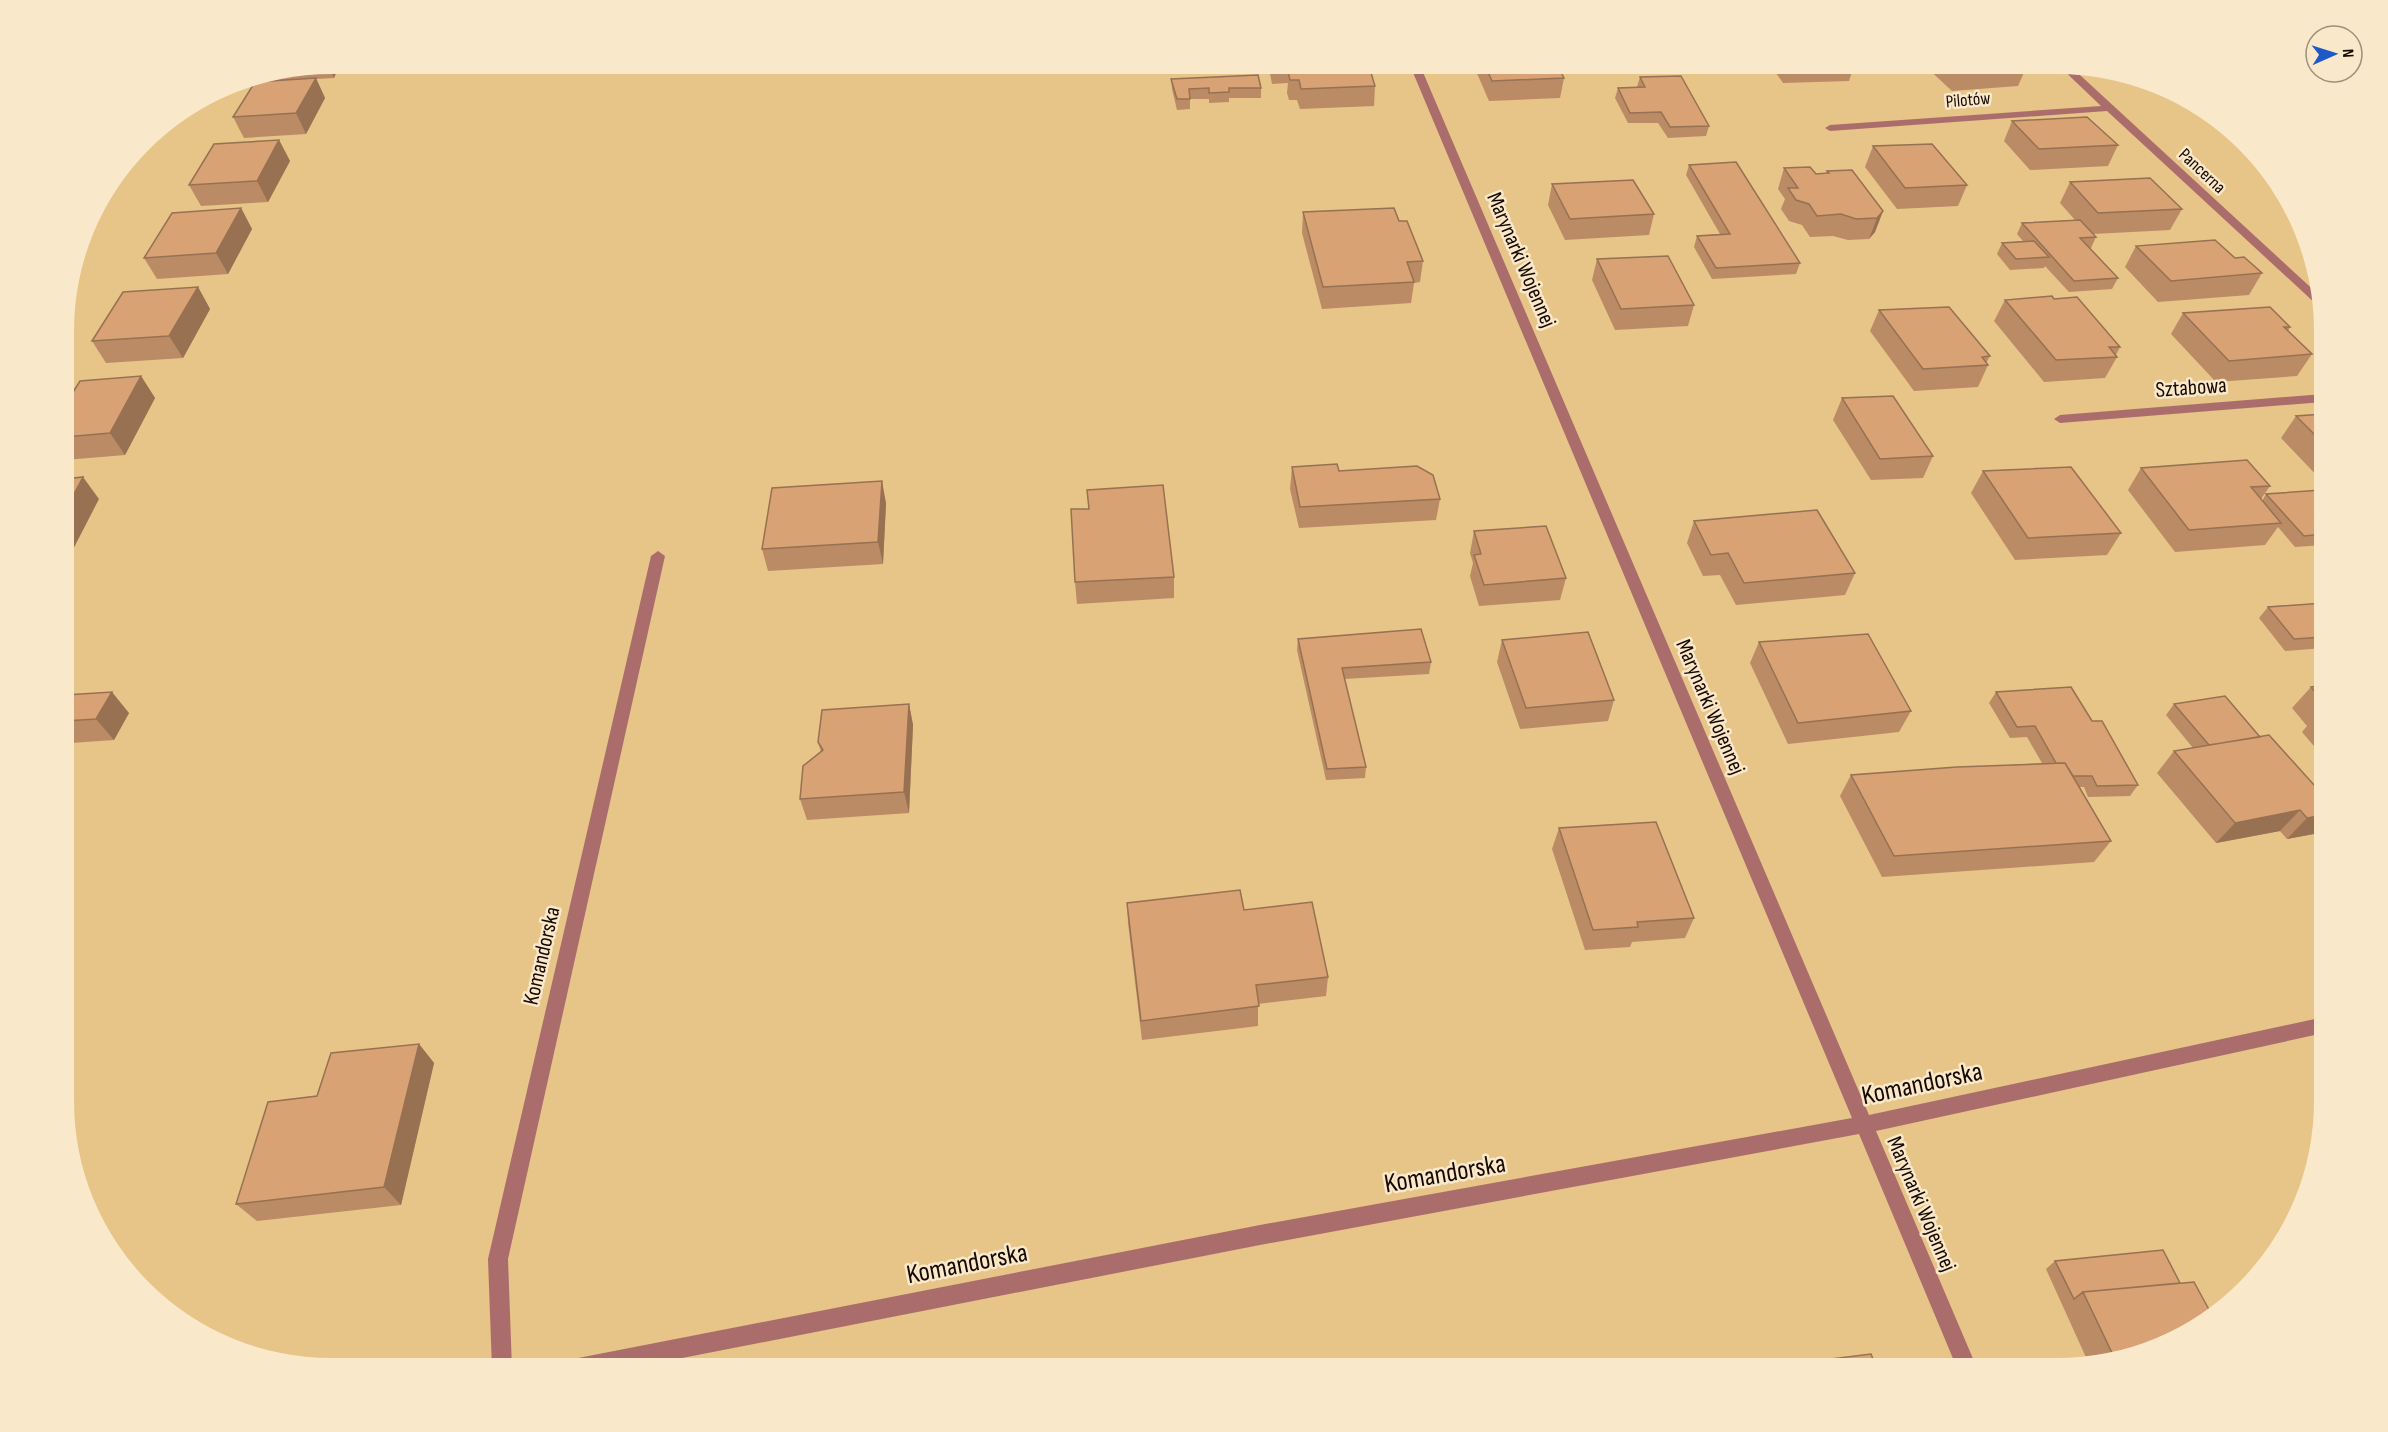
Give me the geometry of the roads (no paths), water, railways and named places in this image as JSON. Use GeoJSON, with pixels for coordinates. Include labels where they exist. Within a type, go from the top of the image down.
{"type":"FeatureCollection","features":[{"type":"Feature","properties":{"kind":"street","name":"Marynarki Wojennej"},"geometry":{"type":"LineString","coordinates":[[1419,74],[1862,1125],[1963,1358]]}},
{"type":"Feature","properties":{"kind":"street","name":"Pancerna"},"geometry":{"type":"LineString","coordinates":[[2073,74],[2312,294]]}},
{"type":"Feature","properties":{"kind":"street","name":"Pilotów"},"geometry":{"type":"LineString","coordinates":[[1830,128],[2014,113],[2109,108]]}},
{"type":"Feature","properties":{"kind":"street","name":"Sztabowa"},"geometry":{"type":"LineString","coordinates":[[2060,419],[2314,399]]}},
{"type":"Feature","properties":{"kind":"street","name":"Komandorska"},"geometry":{"type":"LineString","coordinates":[[502,1358],[498,1259],[658,556]]}},
{"type":"Feature","properties":{"kind":"street","name":"Komandorska"},"geometry":{"type":"LineString","coordinates":[[630,1358],[1272,1233],[1862,1125],[2314,1027]]}}]}
